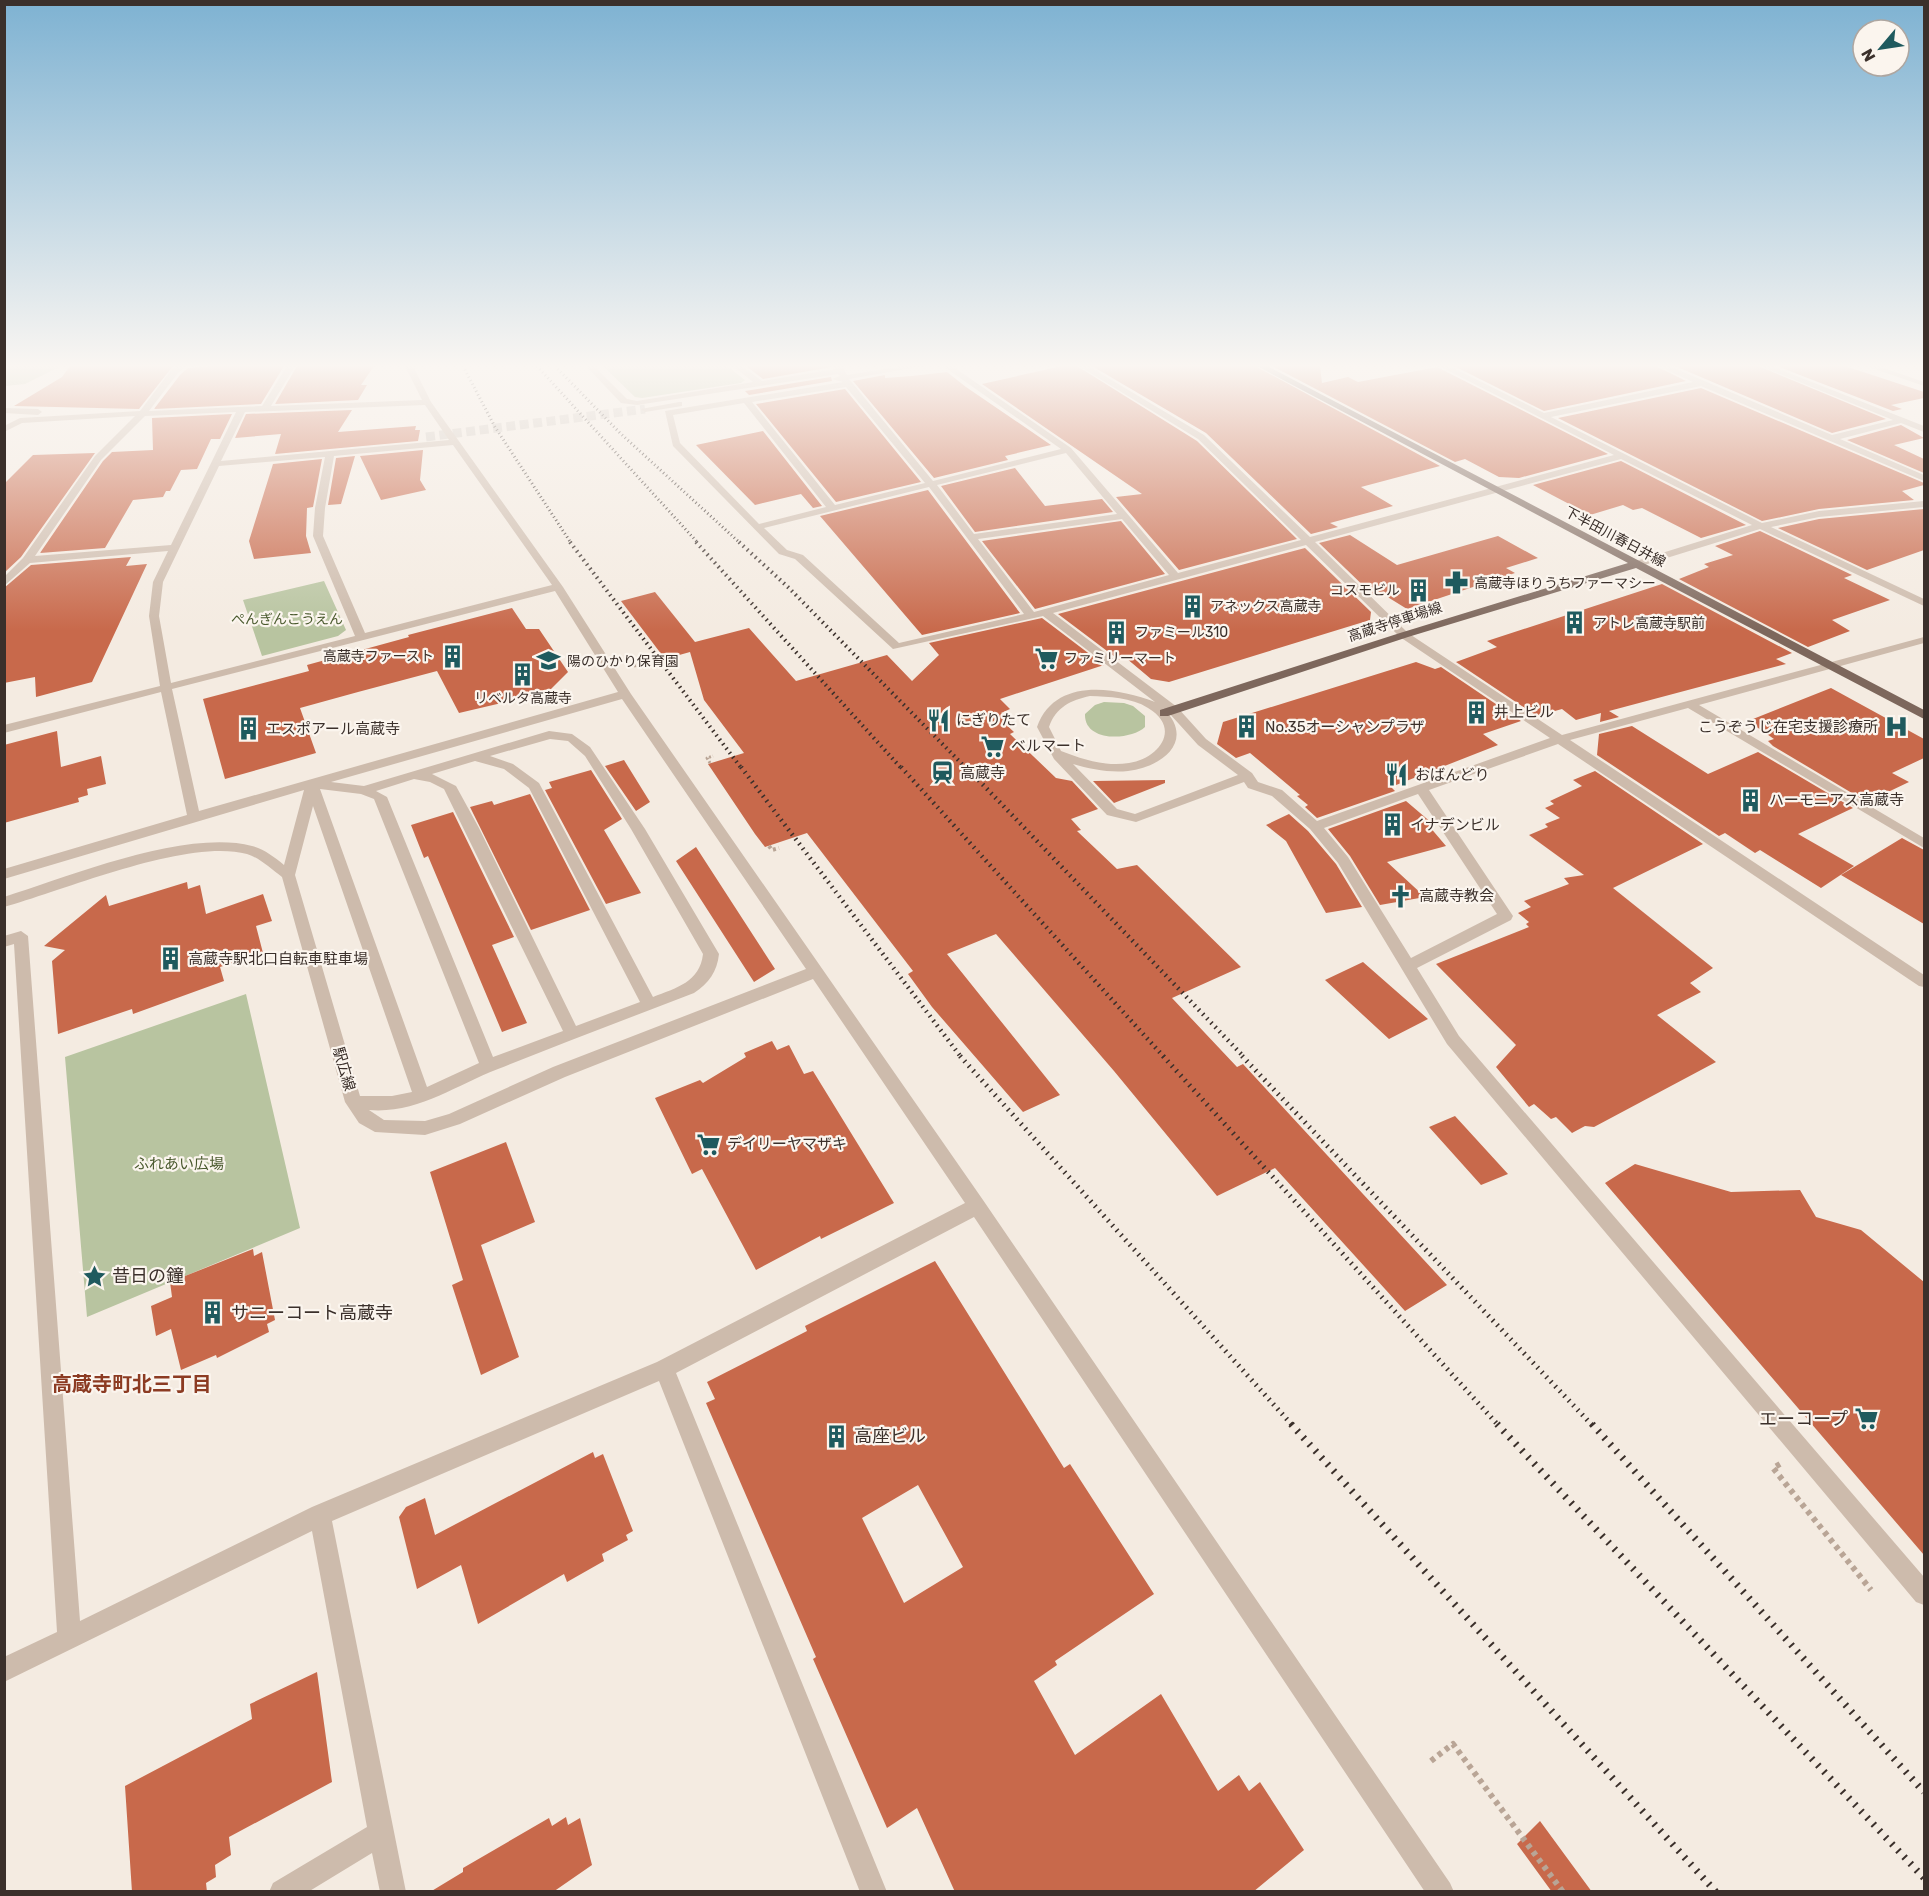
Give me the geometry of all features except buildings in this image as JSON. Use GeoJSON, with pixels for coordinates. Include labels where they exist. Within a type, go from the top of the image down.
{"type":"FeatureCollection","features":[{"type":"Feature","properties":{"kind":"main road","name":"下半田川春日井線"},"geometry":{"type":"LineString","coordinates":[[1429,454],[1924,715]]}},
{"type":"Feature","properties":{"kind":"main road","name":"高蔵寺停車場線"},"geometry":{"type":"LineString","coordinates":[[1169,712],[1404,635],[1636,564]]}},
{"type":"Feature","properties":{"kind":"street"},"geometry":{"type":"LineString","coordinates":[[4,583],[27,560],[102,454]]}},
{"type":"Feature","properties":{"kind":"street"},"geometry":{"type":"LineString","coordinates":[[194,817],[166,688],[154,616],[158,582],[219,454]]}},
{"type":"Feature","properties":{"kind":"street"},"geometry":{"type":"LineString","coordinates":[[217,459],[260,454]]}},
{"type":"Feature","properties":{"kind":"street"},"geometry":{"type":"LineString","coordinates":[[217,459],[319,454]]}},
{"type":"Feature","properties":{"kind":"street"},"geometry":{"type":"LineString","coordinates":[[330,454],[320,508],[318,536],[362,638]]}},
{"type":"Feature","properties":{"kind":"street"},"geometry":{"type":"LineString","coordinates":[[464,454],[558,587],[625,694],[977,1206],[1441,1892]]}},
{"type":"Feature","properties":{"kind":"street"},"geometry":{"type":"LineString","coordinates":[[686,454],[783,552],[799,557],[808,564],[897,647],[1031,616],[1622,456]]}},
{"type":"Feature","properties":{"kind":"street"},"geometry":{"type":"LineString","coordinates":[[789,454],[832,508]]}},
{"type":"Feature","properties":{"kind":"street"},"geometry":{"type":"LineString","coordinates":[[907,454],[1031,616]]}},
{"type":"Feature","properties":{"kind":"street"},"geometry":{"type":"LineString","coordinates":[[757,526],[1050,454]]}},
{"type":"Feature","properties":{"kind":"street"},"geometry":{"type":"LineString","coordinates":[[1072,454],[1175,576]]}},
{"type":"Feature","properties":{"kind":"street"},"geometry":{"type":"LineString","coordinates":[[1219,454],[1404,635],[1924,982]]}},
{"type":"Feature","properties":{"kind":"street"},"geometry":{"type":"LineString","coordinates":[[1619,454],[1761,526],[1924,603]]}},
{"type":"Feature","properties":{"kind":"street"},"geometry":{"type":"LineString","coordinates":[[1870,454],[1924,478]]}},
{"type":"Feature","properties":{"kind":"street"},"geometry":{"type":"LineString","coordinates":[[1636,564],[1761,526],[1819,514],[1924,504]]}},
{"type":"Feature","properties":{"kind":"street"},"geometry":{"type":"LineString","coordinates":[[971,537],[1124,516]]}},
{"type":"Feature","properties":{"kind":"street"},"geometry":{"type":"LineString","coordinates":[[27,560],[173,548]]}},
{"type":"Feature","properties":{"kind":"street"},"geometry":{"type":"LineString","coordinates":[[4,729],[558,587]]}},
{"type":"Feature","properties":{"kind":"street"},"geometry":{"type":"LineString","coordinates":[[1044,612],[1169,712],[1202,742],[1247,776],[1253,784],[1277,793],[1315,826],[1343,860],[1453,1040],[1924,1593]]}},
{"type":"Feature","properties":{"kind":"street"},"geometry":{"type":"LineString","coordinates":[[1315,826],[1560,739],[1924,640]]}},
{"type":"Feature","properties":{"kind":"street"},"geometry":{"type":"LineString","coordinates":[[1169,712],[1132,696],[1090,692],[1071,697],[1056,705],[1046,715],[1043,727],[1056,753],[1112,813],[1136,818],[1247,776]]}},
{"type":"Feature","properties":{"kind":"street"},"geometry":{"type":"LineString","coordinates":[[4,874],[194,817],[625,694]]}},
{"type":"Feature","properties":{"kind":"street"},"geometry":{"type":"LineString","coordinates":[[1691,705],[1924,844]]}},
{"type":"Feature","properties":{"kind":"street"},"geometry":{"type":"LineString","coordinates":[[1056,753],[1096,766],[1138,765],[1156,758],[1171,743],[1173,737],[1169,712]]}},
{"type":"Feature","properties":{"kind":"street"},"geometry":{"type":"LineString","coordinates":[[353,1102],[395,1104],[422,1097],[488,1066],[689,989],[702,980],[710,966],[711,954],[638,829],[583,744],[567,735],[549,735],[364,790]]}},
{"type":"Feature","properties":{"kind":"street"},"geometry":{"type":"LineString","coordinates":[[472,757],[501,761],[524,775],[534,786],[648,1004]]}},
{"type":"Feature","properties":{"kind":"street"},"geometry":{"type":"LineString","coordinates":[[411,776],[433,778],[449,786],[472,828],[572,1034]]}},
{"type":"Feature","properties":{"kind":"street"},"geometry":{"type":"LineString","coordinates":[[312,784],[364,790],[380,797],[488,1066]]}},
{"type":"Feature","properties":{"kind":"street"},"geometry":{"type":"LineString","coordinates":[[4,902],[156,857],[205,846],[229,846],[249,850],[267,858],[288,875],[312,784]]}},
{"type":"Feature","properties":{"kind":"street"},"geometry":{"type":"LineString","coordinates":[[312,784],[422,1097]]}},
{"type":"Feature","properties":{"kind":"street"},"geometry":{"type":"LineString","coordinates":[[1407,967],[1506,916],[1421,788]]}},
{"type":"Feature","properties":{"kind":"street","name":"駅広線"},"geometry":{"type":"LineString","coordinates":[[288,875],[353,1102],[365,1118],[381,1127],[425,1128],[454,1119],[560,1072],[815,972]]}},
{"type":"Feature","properties":{"kind":"street"},"geometry":{"type":"LineString","coordinates":[[4,942],[21,936],[69,1637]]}},
{"type":"Feature","properties":{"kind":"street"},"geometry":{"type":"LineString","coordinates":[[4,1670],[320,1515],[664,1369],[977,1206]]}},
{"type":"Feature","properties":{"kind":"street"},"geometry":{"type":"LineString","coordinates":[[664,1369],[874,1892]]}},
{"type":"Feature","properties":{"kind":"street"},"geometry":{"type":"LineString","coordinates":[[320,1515],[393,1892]]}},
{"type":"Feature","properties":{"kind":"street"},"geometry":{"type":"LineString","coordinates":[[282,1892],[382,1833]]}},
{"type":"Feature","properties":{"kind":"path"},"geometry":{"type":"LineString","coordinates":[[710,764],[707,758],[713,756]]}},
{"type":"Feature","properties":{"kind":"path"},"geometry":{"type":"LineString","coordinates":[[769,846],[772,850],[779,848]]}},
{"type":"Feature","properties":{"kind":"path"},"geometry":{"type":"LineString","coordinates":[[1798,1499],[1871,1590]]}},
{"type":"Feature","properties":{"kind":"path"},"geometry":{"type":"LineString","coordinates":[[1431,1761],[1453,1744],[1563,1892]]}},
{"type":"Feature","properties":{"kind":"green space","name":"ぺんぎんこうえん"},"geometry":{"type":"Polygon","coordinates":[[[324,581],[346,630],[338,636],[262,656],[243,600],[324,581]]]}},
{"type":"Feature","properties":{"kind":"green space"},"geometry":{"type":"Polygon","coordinates":[[[1104,702],[1133,706],[1145,716],[1145,727],[1138,732],[1119,736],[1100,734],[1092,730],[1085,714],[1095,705],[1104,702]]]}},
{"type":"Feature","properties":{"kind":"green space","name":"ふれあい広場"},"geometry":{"type":"Polygon","coordinates":[[[246,994],[300,1228],[87,1317],[65,1057],[246,994]]]}},
{"type":"Feature","properties":{"kind":"railway"},"geometry":{"type":"LineString","coordinates":[[513,454],[571,543]]}},
{"type":"Feature","properties":{"kind":"railway"},"geometry":{"type":"LineString","coordinates":[[617,454],[698,543]]}},
{"type":"Feature","properties":{"kind":"railway"},"geometry":{"type":"LineString","coordinates":[[643,454],[740,543]]}},
{"type":"Feature","properties":{"kind":"railway"},"geometry":{"type":"LineString","coordinates":[[570,542],[742,769]]}},
{"type":"Feature","properties":{"kind":"railway"},"geometry":{"type":"LineString","coordinates":[[696,542],[902,769]]}},
{"type":"Feature","properties":{"kind":"railway"},"geometry":{"type":"LineString","coordinates":[[739,542],[789,588],[967,769]]}},
{"type":"Feature","properties":{"kind":"railway"},"geometry":{"type":"LineString","coordinates":[[741,767],[961,1057]]}},
{"type":"Feature","properties":{"kind":"railway"},"geometry":{"type":"LineString","coordinates":[[901,767],[1164,1057]]}},
{"type":"Feature","properties":{"kind":"railway"},"geometry":{"type":"LineString","coordinates":[[966,767],[1244,1057]]}},
{"type":"Feature","properties":{"kind":"railway"},"geometry":{"type":"LineString","coordinates":[[960,1056],[1293,1426]]}},
{"type":"Feature","properties":{"kind":"railway"},"geometry":{"type":"LineString","coordinates":[[1163,1056],[1499,1426]]}},
{"type":"Feature","properties":{"kind":"railway"},"geometry":{"type":"LineString","coordinates":[[1242,1056],[1593,1426]]}},
{"type":"Feature","properties":{"kind":"railway"},"geometry":{"type":"LineString","coordinates":[[1291,1424],[1716,1892]]}},
{"type":"Feature","properties":{"kind":"railway"},"geometry":{"type":"LineString","coordinates":[[1497,1424],[1924,1878]]}},
{"type":"Feature","properties":{"kind":"railway"},"geometry":{"type":"LineString","coordinates":[[1592,1424],[1924,1792]]}},
{"type":"Feature","properties":{"kind":"place","name":"高蔵寺ほりうちファーマシー"},"geometry":{"type":"Point","coordinates":[1456,583]}},
{"type":"Feature","properties":{"kind":"place","name":"コスモビル"},"geometry":{"type":"Point","coordinates":[1418,590]}},
{"type":"Feature","properties":{"kind":"place","name":"アネックス高蔵寺"},"geometry":{"type":"Point","coordinates":[1192,606]}},
{"type":"Feature","properties":{"kind":"place","name":"アトレ高蔵寺駅前"},"geometry":{"type":"Point","coordinates":[1575,623]}},
{"type":"Feature","properties":{"kind":"place","name":"ファミール310"},"geometry":{"type":"Point","coordinates":[1117,632]}},
{"type":"Feature","properties":{"kind":"place","name":"高蔵寺ファースト"},"geometry":{"type":"Point","coordinates":[452,656]}},
{"type":"Feature","properties":{"kind":"place","name":"ファミリーマート"},"geometry":{"type":"Point","coordinates":[1046,658]}},
{"type":"Feature","properties":{"kind":"place","name":"陽のひかり保育園"},"geometry":{"type":"Point","coordinates":[549,661]}},
{"type":"Feature","properties":{"kind":"place","name":"リベルタ高蔵寺"},"geometry":{"type":"Point","coordinates":[523,674]}},
{"type":"Feature","properties":{"kind":"place","name":"井上ビル"},"geometry":{"type":"Point","coordinates":[1476,712]}},
{"type":"Feature","properties":{"kind":"place","name":"にぎりたて"},"geometry":{"type":"Point","coordinates":[938,720]}},
{"type":"Feature","properties":{"kind":"place","name":"No.35オーシャンプラザ"},"geometry":{"type":"Point","coordinates":[1247,727]}},
{"type":"Feature","properties":{"kind":"place","name":"こうぞうじ在宅支援診療所"},"geometry":{"type":"Point","coordinates":[1896,727]}},
{"type":"Feature","properties":{"kind":"place","name":"エスポアール高蔵寺"},"geometry":{"type":"Point","coordinates":[248,729]}},
{"type":"Feature","properties":{"kind":"place","name":"ベルマート"},"geometry":{"type":"Point","coordinates":[993,746]}},
{"type":"Feature","properties":{"kind":"place","name":"高蔵寺"},"geometry":{"type":"Point","coordinates":[942,773]}},
{"type":"Feature","properties":{"kind":"place","name":"おばんどり"},"geometry":{"type":"Point","coordinates":[1397,775]}},
{"type":"Feature","properties":{"kind":"place","name":"ハーモニアス高蔵寺"},"geometry":{"type":"Point","coordinates":[1751,800]}},
{"type":"Feature","properties":{"kind":"place","name":"イナデンビル"},"geometry":{"type":"Point","coordinates":[1392,825]}},
{"type":"Feature","properties":{"kind":"place","name":"高蔵寺教会"},"geometry":{"type":"Point","coordinates":[1401,896]}},
{"type":"Feature","properties":{"kind":"place","name":"高蔵寺駅北口自転車駐車場"},"geometry":{"type":"Point","coordinates":[170,959]}},
{"type":"Feature","properties":{"kind":"place","name":"デイリーヤマザキ"},"geometry":{"type":"Point","coordinates":[709,1144]}},
{"type":"Feature","properties":{"kind":"place","name":"昔日の鐘"},"geometry":{"type":"Point","coordinates":[94,1276]}},
{"type":"Feature","properties":{"kind":"place","name":"サニーコート高蔵寺"},"geometry":{"type":"Point","coordinates":[213,1313]}},
{"type":"Feature","properties":{"kind":"place","name":"エーコープ"},"geometry":{"type":"Point","coordinates":[1866,1419]}},
{"type":"Feature","properties":{"kind":"place","name":"高座ビル"},"geometry":{"type":"Point","coordinates":[836,1436]}},
{"type":"Feature","properties":{"kind":"district","name":"高蔵寺町北三丁目"},"geometry":{"type":"Point","coordinates":[132,1384]}}]}
